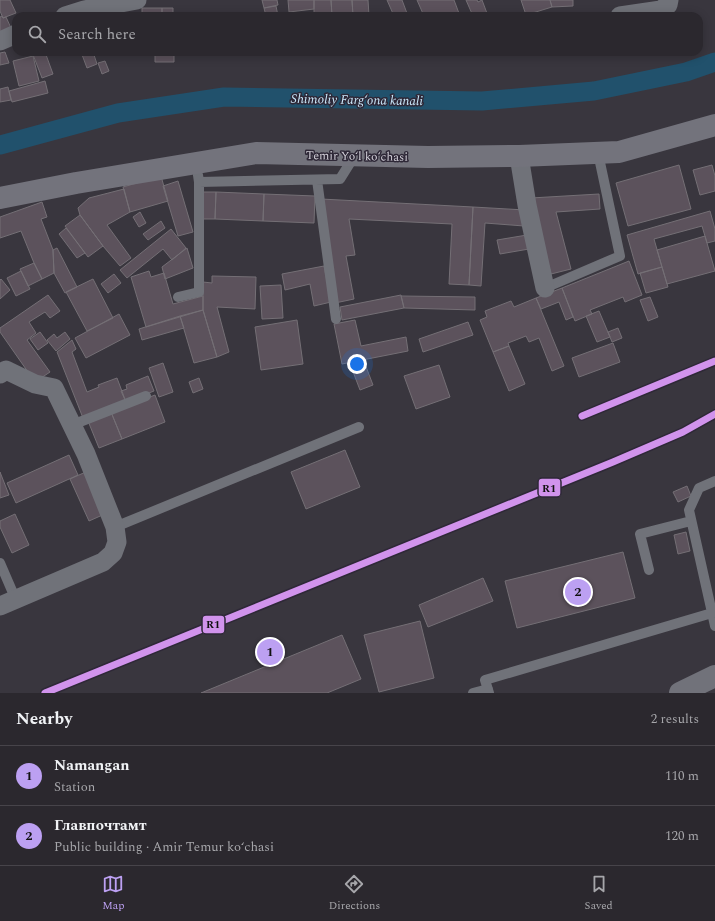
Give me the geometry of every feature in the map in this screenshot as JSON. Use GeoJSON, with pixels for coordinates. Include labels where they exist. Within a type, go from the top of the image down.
{"type":"FeatureCollection","features":[{"type":"Feature","properties":{"kind":"main road"},"geometry":{"type":"LineString","coordinates":[[680,693],[715,676]]}},
{"type":"Feature","properties":{"kind":"street"},"geometry":{"type":"LineString","coordinates":[[71,12],[82,5],[136,0]]}},
{"type":"Feature","properties":{"kind":"street"},"geometry":{"type":"LineString","coordinates":[[647,12],[660,10],[668,5],[669,0]]}},
{"type":"Feature","properties":{"kind":"street"},"geometry":{"type":"LineString","coordinates":[[0,41],[12,36]]}},
{"type":"Feature","properties":{"kind":"street","name":"Temir Yoʻl koʻchasi"},"geometry":{"type":"LineString","coordinates":[[0,198],[76,183],[198,172],[256,153],[428,157],[519,156],[619,152],[715,125]]}},
{"type":"Feature","properties":{"kind":"street"},"geometry":{"type":"LineString","coordinates":[[519,156],[544,288]]}},
{"type":"Feature","properties":{"kind":"street"},"geometry":{"type":"LineString","coordinates":[[0,374],[6,370],[35,384],[54,388],[86,454],[115,527],[117,542],[113,553],[103,562],[8,603]]}},
{"type":"Feature","properties":{"kind":"lane"},"geometry":{"type":"LineString","coordinates":[[544,288],[620,256],[598,153]]}},
{"type":"Feature","properties":{"kind":"lane"},"geometry":{"type":"LineString","coordinates":[[178,297],[198,292],[198,172],[317,180],[340,179],[355,156]]}},
{"type":"Feature","properties":{"kind":"lane"},"geometry":{"type":"LineString","coordinates":[[317,180],[336,319]]}},
{"type":"Feature","properties":{"kind":"lane"},"geometry":{"type":"LineString","coordinates":[[72,425],[146,396]]}},
{"type":"Feature","properties":{"kind":"lane"},"geometry":{"type":"LineString","coordinates":[[115,527],[359,427]]}},
{"type":"Feature","properties":{"kind":"lane"},"geometry":{"type":"LineString","coordinates":[[715,481],[699,488],[689,510],[715,626]]}},
{"type":"Feature","properties":{"kind":"lane"},"geometry":{"type":"LineString","coordinates":[[649,570],[640,534],[691,521]]}},
{"type":"Feature","properties":{"kind":"lane"},"geometry":{"type":"LineString","coordinates":[[0,563],[8,603]]}},
{"type":"Feature","properties":{"kind":"lane"},"geometry":{"type":"LineString","coordinates":[[474,693],[488,691],[485,680],[712,613]]}},
{"type":"Feature","properties":{"kind":"building"},"geometry":{"type":"Polygon","coordinates":[[[0,0],[10,0],[16,12],[12,12],[12,15],[3,18],[0,11],[0,0]]]}},
{"type":"Feature","properties":{"kind":"building"},"geometry":{"type":"Polygon","coordinates":[[[262,0],[277,0],[278,5],[264,8],[262,0]]]}},
{"type":"Feature","properties":{"kind":"building"},"geometry":{"type":"Polygon","coordinates":[[[288,0],[314,0],[314,9],[289,12],[288,0]]]}},
{"type":"Feature","properties":{"kind":"building"},"geometry":{"type":"Polygon","coordinates":[[[314,0],[331,0],[332,12],[314,12],[314,0]]]}},
{"type":"Feature","properties":{"kind":"building"},"geometry":{"type":"Polygon","coordinates":[[[331,0],[352,0],[353,12],[332,12],[331,0]]]}},
{"type":"Feature","properties":{"kind":"building"},"geometry":{"type":"Polygon","coordinates":[[[352,0],[368,0],[369,12],[353,12],[352,0]]]}},
{"type":"Feature","properties":{"kind":"building"},"geometry":{"type":"Polygon","coordinates":[[[387,0],[402,0],[406,12],[392,12],[387,0]]]}},
{"type":"Feature","properties":{"kind":"building"},"geometry":{"type":"Polygon","coordinates":[[[417,0],[454,0],[458,12],[422,12],[417,0]]]}},
{"type":"Feature","properties":{"kind":"building"},"geometry":{"type":"Polygon","coordinates":[[[466,0],[477,0],[478,2],[482,0],[486,12],[471,12],[466,0]]]}},
{"type":"Feature","properties":{"kind":"building"},"geometry":{"type":"Polygon","coordinates":[[[521,0],[550,0],[552,7],[536,12],[525,12],[521,0]]]}},
{"type":"Feature","properties":{"kind":"building"},"geometry":{"type":"Polygon","coordinates":[[[550,0],[573,0],[573,6],[552,7],[550,0]]]}},
{"type":"Feature","properties":{"kind":"building"},"geometry":{"type":"Polygon","coordinates":[[[276,6],[277,12],[265,12],[264,8],[276,6]]]}},
{"type":"Feature","properties":{"kind":"building"},"geometry":{"type":"Polygon","coordinates":[[[142,8],[162,8],[162,12],[142,12],[142,8]]]}},
{"type":"Feature","properties":{"kind":"building"},"geometry":{"type":"Polygon","coordinates":[[[162,8],[173,8],[173,12],[162,12],[162,8]]]}},
{"type":"Feature","properties":{"kind":"building"},"geometry":{"type":"Polygon","coordinates":[[[2,16],[3,18],[6,17],[11,28],[0,33],[0,17],[2,16]]]}},
{"type":"Feature","properties":{"kind":"building"},"geometry":{"type":"Polygon","coordinates":[[[5,52],[9,63],[0,65],[0,53],[5,52]]]}},
{"type":"Feature","properties":{"kind":"building"},"geometry":{"type":"Polygon","coordinates":[[[33,56],[39,81],[19,86],[13,61],[33,56]]]}},
{"type":"Feature","properties":{"kind":"building"},"geometry":{"type":"Polygon","coordinates":[[[34,56],[46,56],[53,74],[42,78],[34,56]]]}},
{"type":"Feature","properties":{"kind":"building"},"geometry":{"type":"Polygon","coordinates":[[[82,56],[94,56],[97,64],[87,68],[82,56]]]}},
{"type":"Feature","properties":{"kind":"building"},"geometry":{"type":"Polygon","coordinates":[[[155,56],[174,56],[174,62],[155,62],[155,56]]]}},
{"type":"Feature","properties":{"kind":"building"},"geometry":{"type":"Polygon","coordinates":[[[105,61],[109,71],[102,74],[98,63],[105,61]]]}},
{"type":"Feature","properties":{"kind":"building"},"geometry":{"type":"Polygon","coordinates":[[[45,81],[48,93],[12,102],[9,91],[45,81]]]}},
{"type":"Feature","properties":{"kind":"building"},"geometry":{"type":"Polygon","coordinates":[[[8,87],[11,100],[0,102],[0,89],[8,87]]]}},
{"type":"Feature","properties":{"kind":"building"},"geometry":{"type":"Polygon","coordinates":[[[679,165],[691,209],[628,226],[616,183],[679,165]]]}},
{"type":"Feature","properties":{"kind":"building"},"geometry":{"type":"Polygon","coordinates":[[[712,165],[715,176],[715,191],[700,195],[693,170],[712,165]]]}},
{"type":"Feature","properties":{"kind":"building"},"geometry":{"type":"Polygon","coordinates":[[[161,176],[168,201],[130,212],[123,187],[161,176]]]}},
{"type":"Feature","properties":{"kind":"building"},"geometry":{"type":"Polygon","coordinates":[[[178,181],[193,232],[178,236],[163,186],[178,181]]]}},
{"type":"Feature","properties":{"kind":"building"},"geometry":{"type":"Polygon","coordinates":[[[124,189],[130,212],[107,225],[131,258],[120,266],[80,215],[78,208],[89,198],[124,189]]]}},
{"type":"Feature","properties":{"kind":"building"},"geometry":{"type":"Polygon","coordinates":[[[203,192],[216,192],[215,219],[202,219],[203,192]]]}},
{"type":"Feature","properties":{"kind":"building"},"geometry":{"type":"Polygon","coordinates":[[[216,192],[264,194],[263,221],[215,219],[216,192]]]}},
{"type":"Feature","properties":{"kind":"building"},"geometry":{"type":"Polygon","coordinates":[[[264,194],[315,196],[314,223],[263,221],[264,194]]]}},
{"type":"Feature","properties":{"kind":"building"},"geometry":{"type":"Polygon","coordinates":[[[599,194],[600,209],[556,212],[571,269],[551,274],[531,198],[599,194]]]}},
{"type":"Feature","properties":{"kind":"building"},"geometry":{"type":"Polygon","coordinates":[[[321,199],[473,207],[469,285],[449,284],[452,224],[349,219],[355,255],[346,256],[354,299],[335,303],[321,199]]]}},
{"type":"Feature","properties":{"kind":"building"},"geometry":{"type":"Polygon","coordinates":[[[42,202],[47,217],[41,219],[53,250],[54,273],[42,279],[21,231],[0,238],[0,217],[42,202]]]}},
{"type":"Feature","properties":{"kind":"building"},"geometry":{"type":"Polygon","coordinates":[[[473,207],[525,210],[524,226],[485,223],[481,286],[469,285],[473,207]]]}},
{"type":"Feature","properties":{"kind":"building"},"geometry":{"type":"Polygon","coordinates":[[[710,211],[715,229],[715,241],[707,243],[702,226],[654,239],[662,267],[638,274],[627,235],[710,211]]]}},
{"type":"Feature","properties":{"kind":"building"},"geometry":{"type":"Polygon","coordinates":[[[140,212],[146,223],[139,227],[133,217],[140,212]]]}},
{"type":"Feature","properties":{"kind":"building"},"geometry":{"type":"Polygon","coordinates":[[[80,215],[103,246],[88,257],[65,226],[80,215]]]}},
{"type":"Feature","properties":{"kind":"building"},"geometry":{"type":"Polygon","coordinates":[[[161,221],[165,228],[148,240],[143,234],[161,221]]]}},
{"type":"Feature","properties":{"kind":"building"},"geometry":{"type":"Polygon","coordinates":[[[66,228],[85,253],[77,258],[59,234],[66,228]]]}},
{"type":"Feature","properties":{"kind":"building"},"geometry":{"type":"Polygon","coordinates":[[[171,229],[186,248],[172,260],[163,249],[127,278],[120,270],[171,229]]]}},
{"type":"Feature","properties":{"kind":"building"},"geometry":{"type":"Polygon","coordinates":[[[527,235],[529,249],[500,254],[497,240],[527,235]]]}},
{"type":"Feature","properties":{"kind":"building"},"geometry":{"type":"Polygon","coordinates":[[[705,236],[715,271],[667,284],[657,250],[705,236]]]}},
{"type":"Feature","properties":{"kind":"building"},"geometry":{"type":"Polygon","coordinates":[[[57,248],[77,287],[65,293],[54,273],[53,250],[57,248]]]}},
{"type":"Feature","properties":{"kind":"building"},"geometry":{"type":"Polygon","coordinates":[[[187,248],[193,268],[165,279],[162,267],[187,248]]]}},
{"type":"Feature","properties":{"kind":"building"},"geometry":{"type":"Polygon","coordinates":[[[629,261],[642,295],[625,302],[623,297],[590,310],[592,314],[575,321],[562,288],[629,261]]]}},
{"type":"Feature","properties":{"kind":"building"},"geometry":{"type":"Polygon","coordinates":[[[34,263],[42,279],[28,286],[20,269],[34,263]]]}},
{"type":"Feature","properties":{"kind":"building"},"geometry":{"type":"Polygon","coordinates":[[[324,266],[331,302],[314,306],[310,284],[285,290],[282,274],[324,266]]]}},
{"type":"Feature","properties":{"kind":"building"},"geometry":{"type":"Polygon","coordinates":[[[662,267],[668,287],[646,293],[640,273],[662,267]]]}},
{"type":"Feature","properties":{"kind":"building"},"geometry":{"type":"Polygon","coordinates":[[[21,271],[30,289],[16,296],[7,278],[21,271]]]}},
{"type":"Feature","properties":{"kind":"building"},"geometry":{"type":"Polygon","coordinates":[[[149,271],[151,277],[164,273],[173,304],[203,296],[203,310],[146,327],[131,277],[149,271]]]}},
{"type":"Feature","properties":{"kind":"building"},"geometry":{"type":"Polygon","coordinates":[[[114,274],[121,283],[108,293],[101,284],[114,274]]]}},
{"type":"Feature","properties":{"kind":"building"},"geometry":{"type":"Polygon","coordinates":[[[212,276],[256,277],[255,309],[217,307],[229,352],[217,357],[203,310],[203,282],[212,283],[212,276]]]}},
{"type":"Feature","properties":{"kind":"building"},"geometry":{"type":"Polygon","coordinates":[[[1,279],[10,290],[0,299],[0,280],[1,279]]]}},
{"type":"Feature","properties":{"kind":"building"},"geometry":{"type":"Polygon","coordinates":[[[93,279],[113,318],[87,331],[66,292],[93,279]]]}},
{"type":"Feature","properties":{"kind":"building"},"geometry":{"type":"Polygon","coordinates":[[[281,285],[283,318],[262,319],[260,286],[281,285]]]}},
{"type":"Feature","properties":{"kind":"building"},"geometry":{"type":"Polygon","coordinates":[[[562,288],[573,317],[566,320],[559,302],[541,309],[536,298],[562,288]]]}},
{"type":"Feature","properties":{"kind":"building"},"geometry":{"type":"Polygon","coordinates":[[[48,295],[60,311],[50,318],[45,312],[29,322],[36,333],[27,340],[50,372],[35,382],[0,332],[0,328],[48,295]]]}},
{"type":"Feature","properties":{"kind":"building"},"geometry":{"type":"Polygon","coordinates":[[[401,295],[404,308],[342,320],[340,307],[401,295]]]}},
{"type":"Feature","properties":{"kind":"building"},"geometry":{"type":"Polygon","coordinates":[[[401,296],[475,297],[475,310],[404,308],[401,296]]]}},
{"type":"Feature","properties":{"kind":"building"},"geometry":{"type":"Polygon","coordinates":[[[650,297],[658,317],[648,321],[640,300],[650,297]]]}},
{"type":"Feature","properties":{"kind":"building"},"geometry":{"type":"Polygon","coordinates":[[[536,298],[564,366],[552,371],[539,338],[529,342],[526,336],[508,343],[509,346],[493,352],[480,320],[487,317],[485,311],[511,301],[514,307],[536,298]]]}},
{"type":"Feature","properties":{"kind":"building"},"geometry":{"type":"Polygon","coordinates":[[[203,310],[217,357],[194,363],[180,316],[203,310]]]}},
{"type":"Feature","properties":{"kind":"building"},"geometry":{"type":"Polygon","coordinates":[[[599,311],[610,337],[597,342],[586,316],[599,311]]]}},
{"type":"Feature","properties":{"kind":"building"},"geometry":{"type":"Polygon","coordinates":[[[119,314],[130,335],[86,358],[75,338],[119,314]]]}},
{"type":"Feature","properties":{"kind":"building"},"geometry":{"type":"Polygon","coordinates":[[[180,316],[184,328],[142,340],[139,329],[180,316]]]}},
{"type":"Feature","properties":{"kind":"building"},"geometry":{"type":"Polygon","coordinates":[[[297,320],[303,364],[261,370],[255,327],[297,320]]]}},
{"type":"Feature","properties":{"kind":"building"},"geometry":{"type":"Polygon","coordinates":[[[355,320],[361,346],[406,337],[408,351],[342,364],[334,324],[355,320]]]}},
{"type":"Feature","properties":{"kind":"building"},"geometry":{"type":"Polygon","coordinates":[[[468,322],[473,335],[423,352],[419,339],[468,322]]]}},
{"type":"Feature","properties":{"kind":"building"},"geometry":{"type":"Polygon","coordinates":[[[618,328],[622,338],[612,342],[608,332],[618,328]]]}},
{"type":"Feature","properties":{"kind":"building"},"geometry":{"type":"Polygon","coordinates":[[[40,332],[48,343],[38,350],[30,339],[40,332]]]}},
{"type":"Feature","properties":{"kind":"building"},"geometry":{"type":"Polygon","coordinates":[[[65,332],[70,339],[56,351],[47,340],[54,334],[57,338],[65,332]]]}},
{"type":"Feature","properties":{"kind":"building"},"geometry":{"type":"Polygon","coordinates":[[[72,340],[76,349],[72,352],[87,392],[99,387],[98,385],[117,378],[126,402],[83,418],[57,352],[72,340]]]}},
{"type":"Feature","properties":{"kind":"building"},"geometry":{"type":"Polygon","coordinates":[[[613,343],[620,362],[579,377],[572,358],[613,343]]]}},
{"type":"Feature","properties":{"kind":"building"},"geometry":{"type":"Polygon","coordinates":[[[509,346],[525,384],[509,391],[493,352],[509,346]]]}},
{"type":"Feature","properties":{"kind":"building"},"geometry":{"type":"Polygon","coordinates":[[[163,363],[173,392],[159,397],[149,368],[163,363]]]}},
{"type":"Feature","properties":{"kind":"building"},"geometry":{"type":"Polygon","coordinates":[[[365,364],[373,385],[360,390],[352,369],[365,364]]]}},
{"type":"Feature","properties":{"kind":"building"},"geometry":{"type":"Polygon","coordinates":[[[439,365],[450,397],[416,409],[404,376],[439,365]]]}},
{"type":"Feature","properties":{"kind":"building"},"geometry":{"type":"Polygon","coordinates":[[[148,376],[154,391],[126,402],[121,391],[127,389],[126,385],[148,376]]]}},
{"type":"Feature","properties":{"kind":"building"},"geometry":{"type":"Polygon","coordinates":[[[199,378],[203,389],[193,393],[189,382],[199,378]]]}},
{"type":"Feature","properties":{"kind":"building"},"geometry":{"type":"Polygon","coordinates":[[[155,395],[165,422],[122,439],[111,412],[155,395]]]}},
{"type":"Feature","properties":{"kind":"building"},"geometry":{"type":"Polygon","coordinates":[[[111,412],[122,439],[99,448],[88,421],[111,412]]]}},
{"type":"Feature","properties":{"kind":"building"},"geometry":{"type":"Polygon","coordinates":[[[345,450],[360,487],[306,509],[291,472],[345,450]]]}},
{"type":"Feature","properties":{"kind":"building"},"geometry":{"type":"Polygon","coordinates":[[[69,455],[78,475],[16,503],[7,483],[69,455]]]}},
{"type":"Feature","properties":{"kind":"building"},"geometry":{"type":"Polygon","coordinates":[[[88,471],[107,513],[89,521],[70,479],[88,471]]]}},
{"type":"Feature","properties":{"kind":"building"},"geometry":{"type":"Polygon","coordinates":[[[0,472],[9,495],[0,498],[0,472]]]}},
{"type":"Feature","properties":{"kind":"building"},"geometry":{"type":"Polygon","coordinates":[[[687,486],[691,496],[678,502],[673,492],[687,486]]]}},
{"type":"Feature","properties":{"kind":"building"},"geometry":{"type":"Polygon","coordinates":[[[15,514],[29,545],[12,553],[0,527],[0,521],[15,514]]]}},
{"type":"Feature","properties":{"kind":"building"},"geometry":{"type":"Polygon","coordinates":[[[686,532],[690,551],[678,554],[674,535],[686,532]]]}},
{"type":"Feature","properties":{"kind":"building"},"geometry":{"type":"Polygon","coordinates":[[[623,552],[635,598],[517,628],[505,581],[623,552]]]}},
{"type":"Feature","properties":{"kind":"building"},"geometry":{"type":"Polygon","coordinates":[[[483,578],[493,601],[428,627],[419,605],[483,578]]]}},
{"type":"Feature","properties":{"kind":"building"},"geometry":{"type":"Polygon","coordinates":[[[420,621],[434,678],[379,692],[364,635],[420,621]]]}},
{"type":"Feature","properties":{"kind":"building"},"geometry":{"type":"Polygon","coordinates":[[[342,635],[361,679],[327,693],[201,693],[342,635]]]}},
{"type":"Feature","properties":{"kind":"waterway","name":"Shimoliy Fargʻona kanali"},"geometry":{"type":"LineString","coordinates":[[0,145],[118,113],[224,97],[482,101],[594,91],[686,72],[715,62]]}},
{"type":"Feature","properties":{"kind":"transit line","name":"R1"},"geometry":{"type":"LineString","coordinates":[[582,416],[715,361]]}},
{"type":"Feature","properties":{"kind":"transit line","name":"R1"},"geometry":{"type":"LineString","coordinates":[[45,693],[613,462],[683,432],[715,414]]}},
{"type":"Feature","properties":{"kind":"place","name":"Главпочтамт"},"geometry":{"type":"Point","coordinates":[578,592]}},
{"type":"Feature","properties":{"kind":"place","name":"Namangan"},"geometry":{"type":"Point","coordinates":[270,652]}}]}
